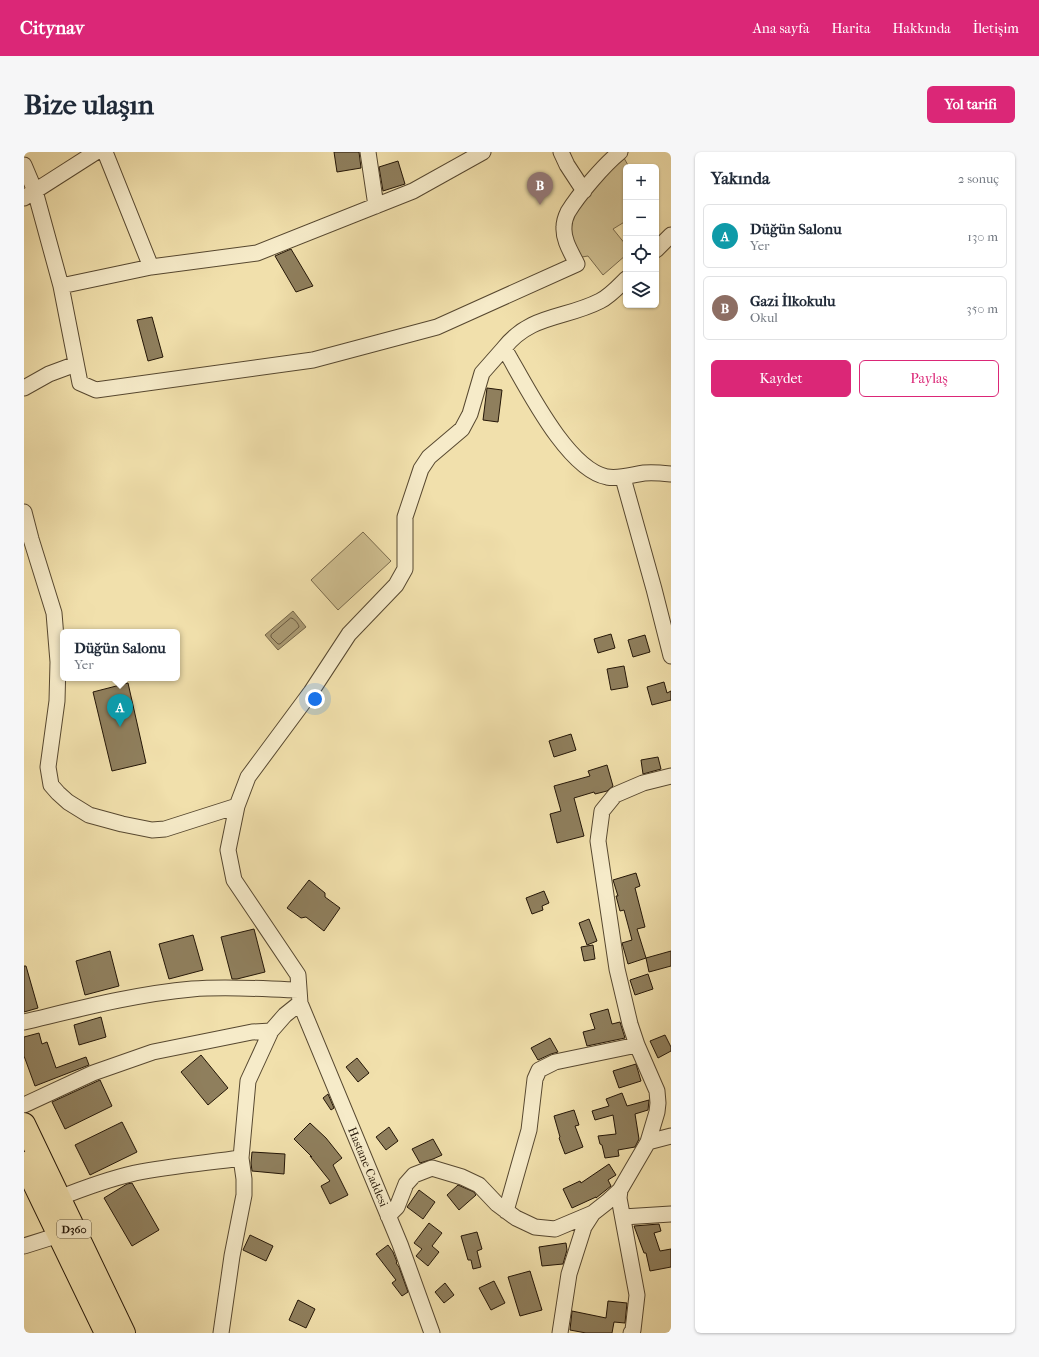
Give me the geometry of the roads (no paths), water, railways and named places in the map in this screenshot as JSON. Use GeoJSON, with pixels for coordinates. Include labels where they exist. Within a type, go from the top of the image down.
{"type":"FeatureCollection","features":[{"type":"Feature","properties":{"kind":"highway","name":"D360"},"geometry":{"type":"LineString","coordinates":[[24,1124],[124,1333]]}},
{"type":"Feature","properties":{"kind":"highway","name":"D360"},"geometry":{"type":"LineString","coordinates":[[24,1163],[106,1333]]}},
{"type":"Feature","properties":{"kind":"street"},"geometry":{"type":"LineString","coordinates":[[29,194],[96,152]]}},
{"type":"Feature","properties":{"kind":"street"},"geometry":{"type":"LineString","coordinates":[[105,152],[151,268]]}},
{"type":"Feature","properties":{"kind":"street"},"geometry":{"type":"LineString","coordinates":[[368,152],[376,206]]}},
{"type":"Feature","properties":{"kind":"street"},"geometry":{"type":"LineString","coordinates":[[60,286],[151,268],[257,253],[413,191],[483,152]]}},
{"type":"Feature","properties":{"kind":"street"},"geometry":{"type":"LineString","coordinates":[[561,152],[571,172],[584,191]]}},
{"type":"Feature","properties":{"kind":"street"},"geometry":{"type":"LineString","coordinates":[[24,165],[29,194],[60,286],[80,383],[96,390],[313,360],[437,328],[577,264],[566,243],[564,227],[568,213],[584,191],[609,162],[620,152]]}},
{"type":"Feature","properties":{"kind":"street"},"geometry":{"type":"LineString","coordinates":[[659,247],[671,235]]}},
{"type":"Feature","properties":{"kind":"street","name":"Hastane Caddesi"},"geometry":{"type":"LineString","coordinates":[[432,1333],[400,1244],[299,997],[298,975],[234,880],[228,850],[237,806],[248,777],[311,692],[349,634],[396,585],[405,568],[405,517],[421,469],[429,457],[462,429],[470,414],[482,373],[516,335],[530,325],[599,301],[613,292],[623,282]]}},
{"type":"Feature","properties":{"kind":"street"},"geometry":{"type":"LineString","coordinates":[[504,348],[550,426],[562,442],[586,467],[595,473],[605,476],[623,478],[645,473],[671,474]]}},
{"type":"Feature","properties":{"kind":"street"},"geometry":{"type":"LineString","coordinates":[[24,388],[49,374],[76,364]]}},
{"type":"Feature","properties":{"kind":"street"},"geometry":{"type":"LineString","coordinates":[[623,478],[671,656]]}},
{"type":"Feature","properties":{"kind":"street"},"geometry":{"type":"LineString","coordinates":[[24,512],[30,539],[54,613],[58,662],[57,701],[48,767],[51,785],[68,802],[89,815],[152,830],[165,829],[237,806]]}},
{"type":"Feature","properties":{"kind":"street"},"geometry":{"type":"LineString","coordinates":[[388,1216],[397,1207],[406,1184],[414,1175],[432,1168],[479,1184],[496,1204],[516,1218],[535,1227],[555,1229],[593,1213],[620,1190],[648,1142],[657,1112],[658,1097],[657,1091],[637,1045],[630,1024],[617,969],[598,841],[602,812],[615,795],[643,783],[671,776]]}},
{"type":"Feature","properties":{"kind":"street"},"geometry":{"type":"LineString","coordinates":[[24,1022],[167,991],[218,987],[299,997]]}},
{"type":"Feature","properties":{"kind":"street"},"geometry":{"type":"LineString","coordinates":[[221,1333],[232,1256],[244,1194],[244,1179],[241,1158],[248,1080],[271,1031],[299,997]]}},
{"type":"Feature","properties":{"kind":"street"},"geometry":{"type":"LineString","coordinates":[[24,1106],[68,1083],[153,1052],[252,1032],[271,1031]]}},
{"type":"Feature","properties":{"kind":"street"},"geometry":{"type":"LineString","coordinates":[[506,1211],[529,1130],[535,1079],[539,1070],[556,1062],[637,1045]]}},
{"type":"Feature","properties":{"kind":"street"},"geometry":{"type":"LineString","coordinates":[[648,1142],[671,1136]]}},
{"type":"Feature","properties":{"kind":"street"},"geometry":{"type":"LineString","coordinates":[[59,1198],[89,1186],[134,1173],[241,1158]]}},
{"type":"Feature","properties":{"kind":"street"},"geometry":{"type":"LineString","coordinates":[[620,1190],[619,1198],[637,1295],[631,1333]]}},
{"type":"Feature","properties":{"kind":"street"},"geometry":{"type":"LineString","coordinates":[[560,1333],[569,1274],[584,1227],[593,1213]]}},
{"type":"Feature","properties":{"kind":"street"},"geometry":{"type":"LineString","coordinates":[[623,1217],[671,1214]]}},
{"type":"Feature","properties":{"kind":"street"},"geometry":{"type":"LineString","coordinates":[[24,1246],[59,1235]]}},
{"type":"Feature","properties":{"kind":"water"},"geometry":{"type":"Polygon","coordinates":[[[293,611],[306,627],[278,650],[265,635],[293,611]]]}},
{"type":"Feature","properties":{"kind":"place","name":"Gazi İlkokulu"},"geometry":{"type":"Point","coordinates":[540,205]}},
{"type":"Feature","properties":{"kind":"place","name":"Düğün Salonu"},"geometry":{"type":"Point","coordinates":[120,727]}}]}
